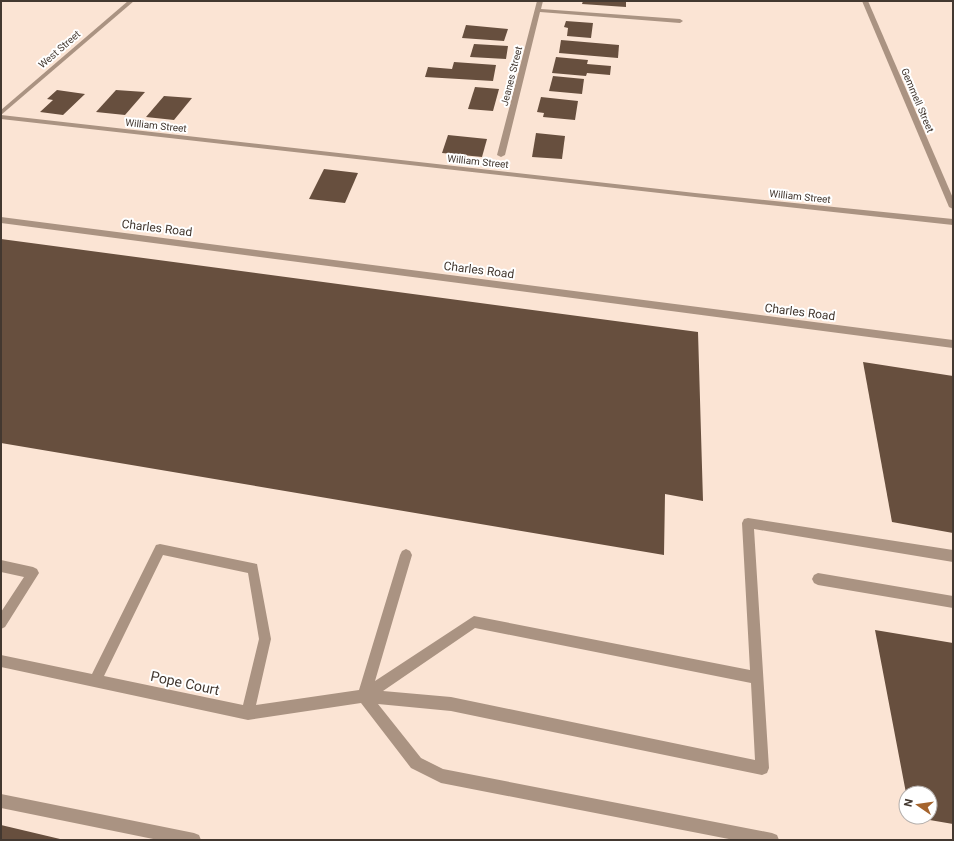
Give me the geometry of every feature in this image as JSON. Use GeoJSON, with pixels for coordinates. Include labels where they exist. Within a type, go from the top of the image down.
{"type":"FeatureCollection","features":[{"type":"Feature","properties":{"kind":"street","name":"West Street"},"geometry":{"type":"LineString","coordinates":[[1,113],[131,1]]}},
{"type":"Feature","properties":{"kind":"street","name":"Jeanes Street"},"geometry":{"type":"LineString","coordinates":[[501,155],[540,1]]}},
{"type":"Feature","properties":{"kind":"street","name":"Gemmell Street"},"geometry":{"type":"LineString","coordinates":[[865,1],[953,207]]}},
{"type":"Feature","properties":{"kind":"street"},"geometry":{"type":"LineString","coordinates":[[538,10],[680,21]]}},
{"type":"Feature","properties":{"kind":"street","name":"William Street"},"geometry":{"type":"LineString","coordinates":[[1,117],[696,195],[953,222]]}},
{"type":"Feature","properties":{"kind":"street","name":"Charles Road"},"geometry":{"type":"LineString","coordinates":[[1,220],[953,344]]}},
{"type":"Feature","properties":{"kind":"street"},"geometry":{"type":"LineString","coordinates":[[364,696],[451,704],[762,768],[748,523],[953,556]]}},
{"type":"Feature","properties":{"kind":"street"},"geometry":{"type":"LineString","coordinates":[[95,681],[160,549],[246,566],[254,568],[265,639],[248,713]]}},
{"type":"Feature","properties":{"kind":"street"},"geometry":{"type":"LineString","coordinates":[[364,696],[406,555]]}},
{"type":"Feature","properties":{"kind":"street"},"geometry":{"type":"LineString","coordinates":[[1,566],[33,573],[1,623]]}},
{"type":"Feature","properties":{"kind":"street"},"geometry":{"type":"LineString","coordinates":[[818,579],[953,602]]}},
{"type":"Feature","properties":{"kind":"street"},"geometry":{"type":"LineString","coordinates":[[364,696],[474,622],[756,678]]}},
{"type":"Feature","properties":{"kind":"street","name":"Pope Court"},"geometry":{"type":"LineString","coordinates":[[1,661],[248,713],[364,696]]}},
{"type":"Feature","properties":{"kind":"street"},"geometry":{"type":"LineString","coordinates":[[364,696],[416,763],[441,776],[772,840]]}},
{"type":"Feature","properties":{"kind":"street"},"geometry":{"type":"LineString","coordinates":[[1,801],[194,840]]}},
{"type":"Feature","properties":{"kind":"building"},"geometry":{"type":"Polygon","coordinates":[[[583,1],[626,1],[626,7],[582,4],[583,1]]]}},
{"type":"Feature","properties":{"kind":"building"},"geometry":{"type":"Polygon","coordinates":[[[566,21],[593,23],[591,38],[567,36],[568,28],[564,27],[566,21]]]}},
{"type":"Feature","properties":{"kind":"building"},"geometry":{"type":"Polygon","coordinates":[[[466,25],[508,29],[504,41],[462,38],[466,25]]]}},
{"type":"Feature","properties":{"kind":"building"},"geometry":{"type":"Polygon","coordinates":[[[561,40],[619,45],[618,58],[559,53],[561,40]]]}},
{"type":"Feature","properties":{"kind":"building"},"geometry":{"type":"Polygon","coordinates":[[[474,44],[508,46],[506,59],[470,57],[474,44]]]}},
{"type":"Feature","properties":{"kind":"building"},"geometry":{"type":"Polygon","coordinates":[[[556,57],[588,60],[587,64],[611,66],[610,75],[587,73],[586,76],[552,73],[556,57]]]}},
{"type":"Feature","properties":{"kind":"building"},"geometry":{"type":"Polygon","coordinates":[[[454,62],[496,65],[493,81],[425,77],[428,67],[452,69],[454,62]]]}},
{"type":"Feature","properties":{"kind":"building"},"geometry":{"type":"Polygon","coordinates":[[[553,76],[584,79],[582,94],[549,91],[553,76]]]}},
{"type":"Feature","properties":{"kind":"building"},"geometry":{"type":"Polygon","coordinates":[[[475,87],[499,89],[493,111],[468,109],[475,87]]]}},
{"type":"Feature","properties":{"kind":"building"},"geometry":{"type":"Polygon","coordinates":[[[57,90],[85,94],[63,115],[40,112],[53,100],[47,99],[57,90]]]}},
{"type":"Feature","properties":{"kind":"building"},"geometry":{"type":"Polygon","coordinates":[[[116,90],[145,92],[125,115],[96,112],[116,90]]]}},
{"type":"Feature","properties":{"kind":"building"},"geometry":{"type":"Polygon","coordinates":[[[164,96],[192,98],[174,120],[146,117],[164,96]]]}},
{"type":"Feature","properties":{"kind":"building"},"geometry":{"type":"Polygon","coordinates":[[[541,97],[578,101],[575,120],[543,117],[544,113],[537,112],[541,97]]]}},
{"type":"Feature","properties":{"kind":"building"},"geometry":{"type":"Polygon","coordinates":[[[536,133],[565,136],[562,159],[532,157],[536,133]]]}},
{"type":"Feature","properties":{"kind":"building"},"geometry":{"type":"Polygon","coordinates":[[[448,135],[487,139],[482,157],[442,153],[448,135]]]}},
{"type":"Feature","properties":{"kind":"building"},"geometry":{"type":"Polygon","coordinates":[[[324,169],[358,173],[345,203],[309,199],[324,169]]]}},
{"type":"Feature","properties":{"kind":"building"},"geometry":{"type":"Polygon","coordinates":[[[1,239],[698,332],[703,501],[665,494],[664,555],[1,443],[1,239]]]}},
{"type":"Feature","properties":{"kind":"building"},"geometry":{"type":"Polygon","coordinates":[[[863,362],[953,376],[953,533],[892,522],[863,362]]]}},
{"type":"Feature","properties":{"kind":"building"},"geometry":{"type":"Polygon","coordinates":[[[875,630],[953,643],[953,824],[938,821],[938,785],[904,785],[875,630]]]}},
{"type":"Feature","properties":{"kind":"building"},"geometry":{"type":"Polygon","coordinates":[[[1,825],[60,839],[60,840],[1,840],[1,825]]]}}]}
